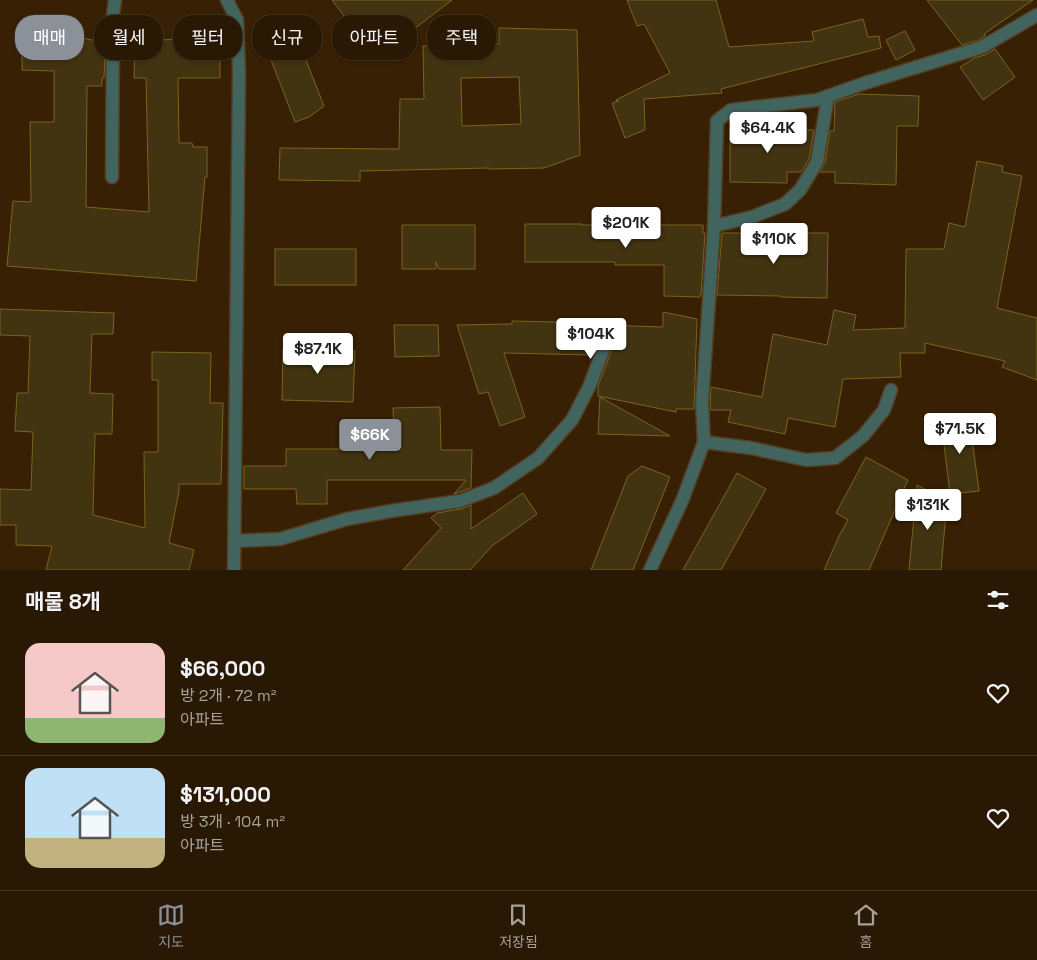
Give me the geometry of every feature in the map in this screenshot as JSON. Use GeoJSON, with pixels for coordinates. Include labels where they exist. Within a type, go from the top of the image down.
{"type":"FeatureCollection","features":[{"type":"Feature","properties":{"kind":"street"},"geometry":{"type":"LineString","coordinates":[[112,177],[114,0]]}},
{"type":"Feature","properties":{"kind":"street"},"geometry":{"type":"LineString","coordinates":[[227,0],[237,20],[239,70],[234,570]]}},
{"type":"Feature","properties":{"kind":"street"},"geometry":{"type":"LineString","coordinates":[[650,570],[682,501],[704,442],[702,403],[714,226],[717,121],[732,110],[817,100],[865,83],[982,48],[1037,15]]}},
{"type":"Feature","properties":{"kind":"street"},"geometry":{"type":"LineString","coordinates":[[714,226],[752,217],[784,204],[800,190],[817,162],[828,96]]}},
{"type":"Feature","properties":{"kind":"street"},"geometry":{"type":"LineString","coordinates":[[234,540],[280,538],[347,519],[460,500],[494,488],[538,458],[572,420],[589,386],[606,343]]}},
{"type":"Feature","properties":{"kind":"street"},"geometry":{"type":"LineString","coordinates":[[704,442],[751,448],[806,460],[835,458],[863,436],[884,410],[891,390]]}},
{"type":"Feature","properties":{"kind":"building"},"geometry":{"type":"Polygon","coordinates":[[[332,0],[452,0],[432,15],[427,15],[427,19],[417,27],[417,15],[343,15],[332,0]]]}},
{"type":"Feature","properties":{"kind":"building"},"geometry":{"type":"Polygon","coordinates":[[[627,0],[716,0],[729,47],[814,41],[812,32],[863,19],[868,37],[879,36],[881,48],[721,89],[722,93],[644,99],[645,130],[625,138],[612,103],[670,73],[644,24],[637,26],[627,0]]]}},
{"type":"Feature","properties":{"kind":"building"},"geometry":{"type":"Polygon","coordinates":[[[927,0],[1033,0],[984,34],[985,36],[979,40],[962,45],[927,0]]]}},
{"type":"Feature","properties":{"kind":"building"},"geometry":{"type":"Polygon","coordinates":[[[499,28],[577,30],[580,155],[544,168],[360,171],[360,181],[279,180],[280,148],[399,149],[400,99],[424,99],[423,46],[427,46],[427,60],[496,60],[496,44],[499,44],[499,28]],[[519,77],[461,78],[462,126],[521,124],[519,77]]]}},
{"type":"Feature","properties":{"kind":"building"},"geometry":{"type":"Polygon","coordinates":[[[905,31],[915,50],[896,60],[886,40],[905,31]]]}},
{"type":"Feature","properties":{"kind":"building"},"geometry":{"type":"Polygon","coordinates":[[[84,38],[94,41],[94,60],[105,60],[104,78],[102,78],[102,86],[87,86],[86,207],[149,212],[146,78],[134,78],[134,60],[163,60],[163,40],[173,40],[173,60],[220,60],[220,78],[178,78],[179,143],[192,143],[193,147],[207,147],[207,177],[205,177],[196,281],[7,266],[13,201],[31,202],[30,122],[54,122],[54,71],[22,70],[22,60],[84,60],[84,38]]]}},
{"type":"Feature","properties":{"kind":"building"},"geometry":{"type":"Polygon","coordinates":[[[995,49],[1015,77],[983,100],[960,67],[973,58],[985,55],[995,49]]]}},
{"type":"Feature","properties":{"kind":"building"},"geometry":{"type":"Polygon","coordinates":[[[271,60],[306,60],[324,106],[309,117],[295,122],[271,60]]]}},
{"type":"Feature","properties":{"kind":"building"},"geometry":{"type":"Polygon","coordinates":[[[859,94],[919,96],[918,126],[897,126],[896,185],[835,183],[835,172],[820,172],[825,163],[830,131],[834,131],[835,102],[859,94]]]}},
{"type":"Feature","properties":{"kind":"building"},"geometry":{"type":"Polygon","coordinates":[[[730,129],[814,130],[809,159],[801,172],[787,172],[787,183],[730,182],[730,129]]]}},
{"type":"Feature","properties":{"kind":"building"},"geometry":{"type":"Polygon","coordinates":[[[977,161],[1003,166],[1002,172],[1022,176],[997,308],[1037,318],[1037,380],[1002,367],[1005,361],[925,343],[925,353],[900,353],[901,377],[843,379],[835,427],[788,418],[785,434],[728,422],[731,410],[710,410],[711,387],[762,397],[773,334],[827,345],[834,310],[856,315],[853,330],[905,328],[906,249],[944,249],[949,223],[965,227],[977,161]]]}},
{"type":"Feature","properties":{"kind":"building"},"geometry":{"type":"Polygon","coordinates":[[[525,224],[703,225],[703,233],[705,233],[701,295],[700,297],[664,296],[664,265],[615,265],[615,262],[525,262],[525,224]]]}},
{"type":"Feature","properties":{"kind":"building"},"geometry":{"type":"Polygon","coordinates":[[[402,225],[475,225],[475,269],[439,269],[436,262],[436,269],[402,269],[402,225]]]}},
{"type":"Feature","properties":{"kind":"building"},"geometry":{"type":"Polygon","coordinates":[[[722,233],[828,233],[827,298],[717,295],[722,233]]]}},
{"type":"Feature","properties":{"kind":"building"},"geometry":{"type":"Polygon","coordinates":[[[275,249],[356,249],[356,285],[275,285],[275,249]]]}},
{"type":"Feature","properties":{"kind":"building"},"geometry":{"type":"Polygon","coordinates":[[[0,309],[114,313],[113,334],[92,334],[90,393],[113,394],[112,434],[95,434],[93,515],[145,528],[144,452],[158,452],[158,380],[152,380],[152,352],[211,353],[210,403],[223,403],[221,484],[179,484],[169,543],[194,550],[189,570],[46,570],[52,546],[16,545],[16,525],[0,525],[0,489],[31,490],[33,432],[15,431],[17,393],[28,393],[30,336],[0,335],[0,309]]]}},
{"type":"Feature","properties":{"kind":"building"},"geometry":{"type":"Polygon","coordinates":[[[663,312],[697,319],[694,409],[676,409],[676,412],[598,396],[598,386],[614,345],[612,338],[605,335],[601,336],[592,355],[504,353],[525,417],[500,426],[488,392],[479,394],[457,325],[512,324],[512,321],[663,327],[663,312]]]}},
{"type":"Feature","properties":{"kind":"building"},"geometry":{"type":"Polygon","coordinates":[[[394,325],[438,325],[439,356],[395,357],[394,325]]]}},
{"type":"Feature","properties":{"kind":"building"},"geometry":{"type":"Polygon","coordinates":[[[283,349],[355,351],[353,402],[282,400],[283,349]]]}},
{"type":"Feature","properties":{"kind":"building"},"geometry":{"type":"Polygon","coordinates":[[[600,397],[670,436],[598,434],[600,397]]]}},
{"type":"Feature","properties":{"kind":"building"},"geometry":{"type":"Polygon","coordinates":[[[440,407],[441,450],[472,450],[471,488],[454,494],[466,480],[327,480],[327,504],[297,504],[296,489],[244,489],[244,466],[286,466],[286,449],[395,449],[393,408],[440,407]]]}},
{"type":"Feature","properties":{"kind":"building"},"geometry":{"type":"Polygon","coordinates":[[[969,416],[979,491],[950,494],[941,420],[969,416]]]}},
{"type":"Feature","properties":{"kind":"building"},"geometry":{"type":"Polygon","coordinates":[[[866,457],[908,480],[869,570],[824,570],[848,520],[836,513],[866,457]]]}},
{"type":"Feature","properties":{"kind":"building"},"geometry":{"type":"Polygon","coordinates":[[[642,466],[670,477],[633,570],[591,570],[628,476],[642,466]]]}},
{"type":"Feature","properties":{"kind":"building"},"geometry":{"type":"Polygon","coordinates":[[[737,473],[766,489],[721,570],[683,570],[737,473]]]}},
{"type":"Feature","properties":{"kind":"building"},"geometry":{"type":"Polygon","coordinates":[[[917,485],[947,501],[941,570],[909,570],[917,485]]]}},
{"type":"Feature","properties":{"kind":"building"},"geometry":{"type":"Polygon","coordinates":[[[523,493],[537,514],[492,546],[470,570],[403,570],[441,528],[431,518],[437,513],[461,509],[471,505],[471,529],[523,493]]]}}]}
